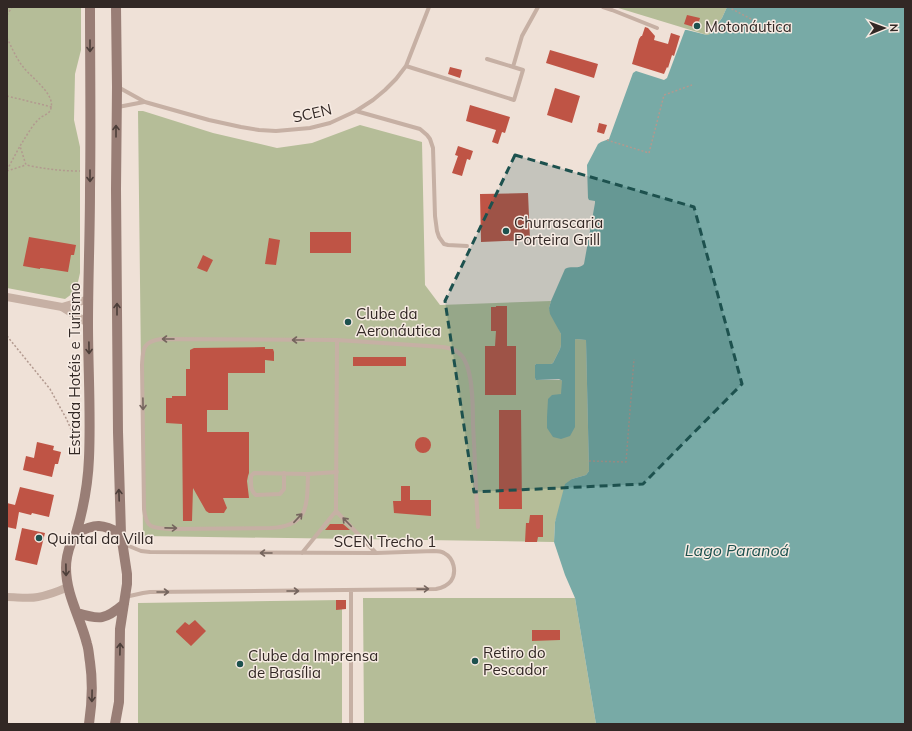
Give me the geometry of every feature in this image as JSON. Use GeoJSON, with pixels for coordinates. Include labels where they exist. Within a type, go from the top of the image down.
{"type":"FeatureCollection","features":[{"type":"Feature","properties":{"kind":"main road","name":"Estrada Hotéis e Turismo"},"geometry":{"type":"LineString","coordinates":[[89,724],[92,678],[88,646],[68,587],[66,567],[71,544],[77,532],[83,509],[89,459],[90,417],[88,299],[90,7]]}},
{"type":"Feature","properties":{"kind":"main road"},"geometry":{"type":"LineString","coordinates":[[115,724],[119,702],[120,629],[127,584],[126,564],[121,539],[118,432],[116,7]]}},
{"type":"Feature","properties":{"kind":"main road"},"geometry":{"type":"LineString","coordinates":[[77,532],[95,525],[104,526],[112,529],[121,539]]}},
{"type":"Feature","properties":{"kind":"main road"},"geometry":{"type":"LineString","coordinates":[[77,613],[94,618],[103,617],[114,613],[124,601]]}},
{"type":"Feature","properties":{"kind":"street"},"geometry":{"type":"LineString","coordinates":[[7,297],[62,307],[88,323]]}},
{"type":"Feature","properties":{"kind":"street"},"geometry":{"type":"LineString","coordinates":[[62,307],[88,299]]}},
{"type":"Feature","properties":{"kind":"street"},"geometry":{"type":"LineString","coordinates":[[7,597],[37,597],[68,587]]}},
{"type":"Feature","properties":{"kind":"lane","name":"SCEN"},"geometry":{"type":"LineString","coordinates":[[117,87],[145,102],[222,123],[247,128],[276,131],[310,128],[330,123],[343,118],[373,100],[396,79],[406,66],[429,7]]}},
{"type":"Feature","properties":{"kind":"lane"},"geometry":{"type":"LineString","coordinates":[[513,67],[522,36],[538,7]]}},
{"type":"Feature","properties":{"kind":"lane"},"geometry":{"type":"LineString","coordinates":[[603,7],[657,28]]}},
{"type":"Feature","properties":{"kind":"lane"},"geometry":{"type":"LineString","coordinates":[[406,66],[514,100],[523,70],[487,59]]}},
{"type":"Feature","properties":{"kind":"lane","name":"SCEN"},"geometry":{"type":"LineString","coordinates":[[116,107],[145,102]]}},
{"type":"Feature","properties":{"kind":"lane"},"geometry":{"type":"LineString","coordinates":[[356,111],[415,127],[424,131],[428,135],[432,148],[435,216],[439,237],[444,244],[467,246]]}},
{"type":"Feature","properties":{"kind":"lane"},"geometry":{"type":"LineString","coordinates":[[308,474],[305,506],[302,514],[296,522],[285,526],[270,528],[156,528],[149,525],[146,520],[144,509],[142,365],[143,350],[148,342],[161,339],[337,340],[443,347],[459,352],[468,368],[472,400],[478,527]]}},
{"type":"Feature","properties":{"kind":"lane"},"geometry":{"type":"LineString","coordinates":[[302,553],[336,511],[337,340]]}},
{"type":"Feature","properties":{"kind":"lane"},"geometry":{"type":"LineString","coordinates":[[284,473],[284,489],[280,494],[256,495],[253,493],[251,476],[254,473],[284,473],[308,474],[337,472]]}},
{"type":"Feature","properties":{"kind":"lane"},"geometry":{"type":"LineString","coordinates":[[336,511],[376,553]]}},
{"type":"Feature","properties":{"kind":"lane","name":"SCEN Trecho 1"},"geometry":{"type":"LineString","coordinates":[[121,539],[134,548],[141,551],[150,552],[376,553],[434,551],[443,552],[449,557],[453,563],[454,572],[451,581],[444,587],[436,589],[150,592],[143,593],[124,601]]}},
{"type":"Feature","properties":{"kind":"lane"},"geometry":{"type":"LineString","coordinates":[[351,590],[351,724]]}},
{"type":"Feature","properties":{"kind":"path"},"geometry":{"type":"LineString","coordinates":[[7,16],[12,7]]}},
{"type":"Feature","properties":{"kind":"path"},"geometry":{"type":"LineString","coordinates":[[728,7],[754,20]]}},
{"type":"Feature","properties":{"kind":"path"},"geometry":{"type":"LineString","coordinates":[[7,38],[24,68],[46,91],[51,99],[52,107],[49,112],[34,124],[7,170]]}},
{"type":"Feature","properties":{"kind":"path"},"geometry":{"type":"LineString","coordinates":[[607,140],[649,153],[664,95],[692,85]]}},
{"type":"Feature","properties":{"kind":"path"},"geometry":{"type":"LineString","coordinates":[[7,96],[52,107]]}},
{"type":"Feature","properties":{"kind":"path"},"geometry":{"type":"LineString","coordinates":[[20,146],[26,165]]}},
{"type":"Feature","properties":{"kind":"path"},"geometry":{"type":"LineString","coordinates":[[7,170],[26,165],[48,170],[90,171]]}},
{"type":"Feature","properties":{"kind":"path"},"geometry":{"type":"LineString","coordinates":[[7,336],[50,389],[79,446]]}},
{"type":"Feature","properties":{"kind":"path"},"geometry":{"type":"LineString","coordinates":[[589,461],[626,462],[634,359]]}},
{"type":"Feature","properties":{"kind":"highlighted area"},"geometry":{"type":"Polygon","coordinates":[[[515,155],[694,207],[742,384],[643,484],[474,492],[445,301],[515,155]]]}},
{"type":"Feature","properties":{"kind":"green space"},"geometry":{"type":"Polygon","coordinates":[[[7,7],[81,7],[81,50],[75,74],[74,120],[80,147],[80,273],[76,291],[65,299],[7,288],[7,7]]]}},
{"type":"Feature","properties":{"kind":"green space","name":"Motonáutica"},"geometry":{"type":"Polygon","coordinates":[[[615,7],[727,7],[722,18],[710,34],[707,35],[615,7]]]}},
{"type":"Feature","properties":{"kind":"green space","name":"Clube da Aeronáutica"},"geometry":{"type":"Polygon","coordinates":[[[138,111],[143,111],[213,133],[277,148],[312,143],[360,125],[422,142],[425,285],[440,305],[551,301],[549,308],[561,334],[561,345],[553,363],[535,365],[535,378],[536,380],[562,381],[562,393],[560,395],[552,395],[575,427],[575,340],[586,340],[589,471],[586,475],[572,479],[555,522],[554,542],[143,536],[138,111]]]}},
{"type":"Feature","properties":{"kind":"green space","name":"Retiro do Pescador"},"geometry":{"type":"Polygon","coordinates":[[[363,598],[575,598],[596,724],[364,724],[363,598]]]}},
{"type":"Feature","properties":{"kind":"green space","name":"Clube da Imprensa de Brasília"},"geometry":{"type":"Polygon","coordinates":[[[342,600],[342,724],[138,724],[138,603],[342,600]]]}},
{"type":"Feature","properties":{"kind":"water","name":"Lago Paranoá"},"geometry":{"type":"Polygon","coordinates":[[[727,7],[905,7],[905,724],[596,724],[575,598],[565,575],[554,542],[555,522],[565,484],[572,479],[586,475],[589,471],[586,340],[575,340],[575,427],[570,436],[561,439],[553,437],[547,428],[548,399],[552,395],[561,394],[562,381],[559,379],[536,380],[535,365],[553,363],[560,349],[561,334],[550,314],[549,308],[565,269],[570,267],[580,267],[584,264],[595,203],[595,201],[589,200],[588,198],[587,165],[598,144],[609,139],[633,73],[636,71],[664,80],[667,78],[685,30],[707,35],[710,34],[722,18],[727,7]]]}},
{"type":"Feature","properties":{"kind":"building"},"geometry":{"type":"Polygon","coordinates":[[[687,15],[700,18],[697,28],[684,24],[687,15]]]}},
{"type":"Feature","properties":{"kind":"building"},"geometry":{"type":"Polygon","coordinates":[[[645,27],[648,28],[655,36],[654,40],[668,44],[671,33],[680,36],[674,56],[672,55],[668,68],[667,67],[664,74],[632,64],[639,39],[642,36],[645,27]]]}},
{"type":"Feature","properties":{"kind":"building"},"geometry":{"type":"Polygon","coordinates":[[[550,50],[598,64],[594,78],[546,63],[550,50]]]}},
{"type":"Feature","properties":{"kind":"building"},"geometry":{"type":"Polygon","coordinates":[[[450,67],[462,70],[460,78],[448,74],[450,67]]]}},
{"type":"Feature","properties":{"kind":"building"},"geometry":{"type":"Polygon","coordinates":[[[555,88],[580,96],[572,123],[547,115],[555,88]]]}},
{"type":"Feature","properties":{"kind":"building"},"geometry":{"type":"Polygon","coordinates":[[[470,105],[510,117],[505,133],[502,132],[498,144],[492,142],[496,130],[466,121],[470,105]]]}},
{"type":"Feature","properties":{"kind":"building"},"geometry":{"type":"Polygon","coordinates":[[[599,123],[607,125],[604,134],[597,132],[599,123]]]}},
{"type":"Feature","properties":{"kind":"building"},"geometry":{"type":"Polygon","coordinates":[[[458,146],[473,151],[470,160],[467,159],[462,176],[452,173],[458,156],[455,155],[458,146]]]}},
{"type":"Feature","properties":{"kind":"building"},"geometry":{"type":"Polygon","coordinates":[[[528,193],[530,240],[481,242],[480,194],[528,193]]]}},
{"type":"Feature","properties":{"kind":"building"},"geometry":{"type":"Polygon","coordinates":[[[310,232],[351,232],[351,253],[310,253],[310,232]]]}},
{"type":"Feature","properties":{"kind":"building"},"geometry":{"type":"Polygon","coordinates":[[[29,237],[76,245],[74,255],[71,255],[68,272],[23,266],[29,237]]]}},
{"type":"Feature","properties":{"kind":"building"},"geometry":{"type":"Polygon","coordinates":[[[269,238],[280,240],[276,265],[265,264],[269,238]]]}},
{"type":"Feature","properties":{"kind":"building"},"geometry":{"type":"Polygon","coordinates":[[[203,255],[213,260],[207,272],[197,268],[203,255]]]}},
{"type":"Feature","properties":{"kind":"building"},"geometry":{"type":"Polygon","coordinates":[[[507,306],[507,346],[516,346],[516,395],[485,395],[485,346],[495,346],[496,331],[491,331],[491,307],[507,306]]]}},
{"type":"Feature","properties":{"kind":"building"},"geometry":{"type":"Polygon","coordinates":[[[265,347],[265,349],[273,349],[274,361],[265,360],[265,373],[228,373],[228,410],[207,410],[207,432],[249,432],[249,473],[247,481],[249,498],[223,498],[227,508],[224,513],[209,513],[206,511],[193,488],[192,521],[183,521],[182,424],[166,423],[166,398],[172,398],[172,396],[186,396],[186,369],[190,369],[190,350],[194,348],[265,347]]]}},
{"type":"Feature","properties":{"kind":"building"},"geometry":{"type":"Polygon","coordinates":[[[353,357],[406,357],[406,366],[353,366],[353,357]]]}},
{"type":"Feature","properties":{"kind":"building"},"geometry":{"type":"Polygon","coordinates":[[[499,410],[521,410],[522,509],[499,509],[499,410]]]}},
{"type":"Feature","properties":{"kind":"building"},"geometry":{"type":"Polygon","coordinates":[[[423,437],[429,439],[431,445],[429,451],[423,453],[417,451],[415,445],[417,439],[423,437]]]}},
{"type":"Feature","properties":{"kind":"building"},"geometry":{"type":"Polygon","coordinates":[[[37,442],[54,446],[53,450],[61,452],[58,464],[55,464],[52,477],[23,470],[26,456],[34,458],[37,442]]]}},
{"type":"Feature","properties":{"kind":"building"},"geometry":{"type":"Polygon","coordinates":[[[401,486],[410,486],[410,500],[431,500],[431,516],[394,513],[393,501],[401,501],[401,486]]]}},
{"type":"Feature","properties":{"kind":"building"},"geometry":{"type":"Polygon","coordinates":[[[20,487],[54,495],[49,517],[19,512],[16,529],[7,527],[7,503],[15,505],[20,487]]]}},
{"type":"Feature","properties":{"kind":"building"},"geometry":{"type":"Polygon","coordinates":[[[530,515],[543,515],[543,537],[538,537],[537,542],[525,542],[526,523],[529,523],[530,515]]]}},
{"type":"Feature","properties":{"kind":"building"},"geometry":{"type":"Polygon","coordinates":[[[330,524],[343,524],[350,530],[325,530],[330,524]]]}},
{"type":"Feature","properties":{"kind":"building"},"geometry":{"type":"Polygon","coordinates":[[[22,528],[45,533],[37,565],[15,560],[22,528]]]}},
{"type":"Feature","properties":{"kind":"building"},"geometry":{"type":"Polygon","coordinates":[[[336,600],[346,600],[346,609],[336,610],[336,600]]]}},
{"type":"Feature","properties":{"kind":"building"},"geometry":{"type":"Polygon","coordinates":[[[195,620],[206,631],[191,646],[176,631],[185,622],[189,625],[195,620]]]}},
{"type":"Feature","properties":{"kind":"building"},"geometry":{"type":"Polygon","coordinates":[[[532,630],[560,630],[560,640],[532,641],[532,630]]]}},
{"type":"Feature","properties":{"kind":"place","name":"Motonáutica"},"geometry":{"type":"Point","coordinates":[697,26]}},
{"type":"Feature","properties":{"kind":"place","name":"Churrascaria Porteira Grill"},"geometry":{"type":"Point","coordinates":[506,231]}},
{"type":"Feature","properties":{"kind":"place","name":"Clube da Aeronáutica"},"geometry":{"type":"Point","coordinates":[348,322]}},
{"type":"Feature","properties":{"kind":"place","name":"Quintal da Villa"},"geometry":{"type":"Point","coordinates":[39,538]}},
{"type":"Feature","properties":{"kind":"place","name":"Retiro do Pescador"},"geometry":{"type":"Point","coordinates":[475,661]}},
{"type":"Feature","properties":{"kind":"place","name":"Clube da Imprensa de Brasília"},"geometry":{"type":"Point","coordinates":[240,664]}}]}
